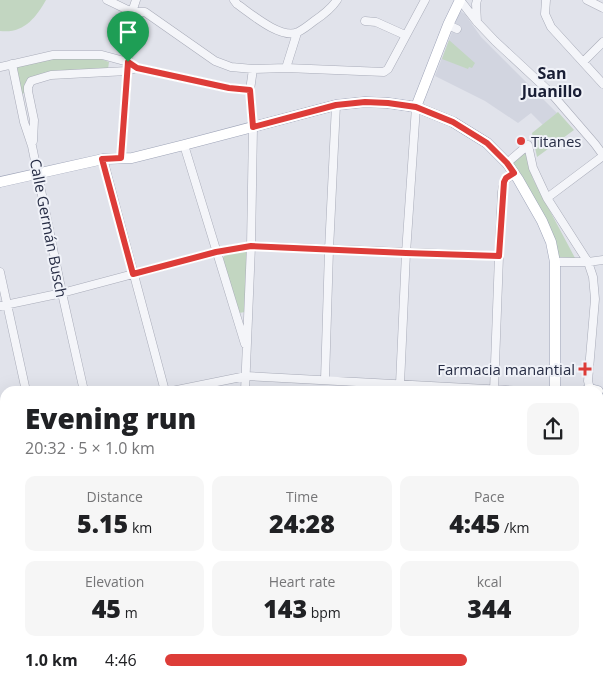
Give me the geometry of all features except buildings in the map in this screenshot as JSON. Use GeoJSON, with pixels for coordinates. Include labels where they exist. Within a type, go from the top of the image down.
{"type":"FeatureCollection","features":[{"type":"Feature","properties":{"kind":"main road"},"geometry":{"type":"LineString","coordinates":[[416,107],[453,27],[460,0]]}},
{"type":"Feature","properties":{"kind":"main road"},"geometry":{"type":"LineString","coordinates":[[0,182],[102,159],[132,158],[336,105],[365,102],[416,107],[453,122],[487,143],[507,163],[542,221],[551,242],[555,262],[554,386]]}},
{"type":"Feature","properties":{"kind":"street"},"geometry":{"type":"LineString","coordinates":[[107,0],[132,12],[145,12],[215,61],[231,67],[384,72],[388,69],[425,0]]}},
{"type":"Feature","properties":{"kind":"street"},"geometry":{"type":"LineString","coordinates":[[121,158],[132,12],[136,0]]}},
{"type":"Feature","properties":{"kind":"street"},"geometry":{"type":"LineString","coordinates":[[234,0],[272,28],[285,33],[297,33],[319,18],[337,0]]}},
{"type":"Feature","properties":{"kind":"street"},"geometry":{"type":"LineString","coordinates":[[460,0],[495,41],[551,93],[603,156],[548,198]]}},
{"type":"Feature","properties":{"kind":"street"},"geometry":{"type":"LineString","coordinates":[[477,0],[477,22]]}},
{"type":"Feature","properties":{"kind":"street"},"geometry":{"type":"LineString","coordinates":[[546,0],[544,14],[551,27],[603,84]]}},
{"type":"Feature","properties":{"kind":"street"},"geometry":{"type":"LineString","coordinates":[[587,0],[603,8]]}},
{"type":"Feature","properties":{"kind":"street"},"geometry":{"type":"LineString","coordinates":[[365,21],[376,22],[406,35]]}},
{"type":"Feature","properties":{"kind":"street"},"geometry":{"type":"LineString","coordinates":[[286,68],[297,33]]}},
{"type":"Feature","properties":{"kind":"street"},"geometry":{"type":"LineString","coordinates":[[583,62],[603,42]]}},
{"type":"Feature","properties":{"kind":"street"},"geometry":{"type":"LineString","coordinates":[[0,68],[52,55],[102,55],[128,62],[137,68],[229,88],[250,90]]}},
{"type":"Feature","properties":{"kind":"street","name":"Calle Germán Busch"},"geometry":{"type":"LineString","coordinates":[[12,64],[24,122],[32,146],[83,386]]}},
{"type":"Feature","properties":{"kind":"street"},"geometry":{"type":"LineString","coordinates":[[32,146],[34,120],[28,92],[30,81],[51,75],[127,71],[137,68]]}},
{"type":"Feature","properties":{"kind":"street"},"geometry":{"type":"LineString","coordinates":[[245,386],[251,246],[253,127],[250,90],[253,68]]}},
{"type":"Feature","properties":{"kind":"street"},"geometry":{"type":"LineString","coordinates":[[325,380],[336,105]]}},
{"type":"Feature","properties":{"kind":"street"},"geometry":{"type":"LineString","coordinates":[[400,384],[406,253],[416,107]]}},
{"type":"Feature","properties":{"kind":"street"},"geometry":{"type":"LineString","coordinates":[[184,145],[247,351]]}},
{"type":"Feature","properties":{"kind":"street"},"geometry":{"type":"LineString","coordinates":[[507,163],[528,145],[532,168],[548,198],[588,262],[599,299],[589,362],[588,381],[590,386]]}},
{"type":"Feature","properties":{"kind":"street"},"geometry":{"type":"LineString","coordinates":[[102,159],[164,386]]}},
{"type":"Feature","properties":{"kind":"street"},"geometry":{"type":"LineString","coordinates":[[495,386],[499,256],[504,182],[506,178],[514,173]]}},
{"type":"Feature","properties":{"kind":"street"},"geometry":{"type":"LineString","coordinates":[[3,305],[62,293],[216,252],[251,246],[499,256]]}},
{"type":"Feature","properties":{"kind":"street"},"geometry":{"type":"LineString","coordinates":[[555,262],[603,260]]}},
{"type":"Feature","properties":{"kind":"street"},"geometry":{"type":"LineString","coordinates":[[0,272],[3,305],[25,386]]}},
{"type":"Feature","properties":{"kind":"street"},"geometry":{"type":"LineString","coordinates":[[197,386],[246,376],[432,386]]}},
{"type":"Feature","properties":{"kind":"shaded area"},"geometry":{"type":"Polygon","coordinates":[[[460,11],[465,14],[481,37],[557,113],[543,125],[531,113],[518,123],[485,101],[435,76],[460,11]]]}},
{"type":"Feature","properties":{"kind":"green space"},"geometry":{"type":"Polygon","coordinates":[[[0,0],[46,0],[38,13],[28,23],[15,30],[0,31],[0,0]]]}},
{"type":"Feature","properties":{"kind":"green space"},"geometry":{"type":"Polygon","coordinates":[[[449,40],[475,63],[472,68],[469,67],[468,69],[442,59],[449,40]]]}},
{"type":"Feature","properties":{"kind":"green space"},"geometry":{"type":"Polygon","coordinates":[[[51,59],[101,59],[109,62],[108,69],[60,71],[29,78],[24,85],[24,93],[21,95],[16,69],[20,65],[51,59]]]}},
{"type":"Feature","properties":{"kind":"green space"},"geometry":{"type":"Polygon","coordinates":[[[558,112],[574,130],[537,157],[532,133],[558,112]]]}},
{"type":"Feature","properties":{"kind":"green space"},"geometry":{"type":"Polygon","coordinates":[[[524,153],[527,154],[533,179],[575,258],[558,257],[552,231],[530,190],[512,162],[524,153]]]}},
{"type":"Feature","properties":{"kind":"green space"},"geometry":{"type":"Polygon","coordinates":[[[245,251],[248,254],[245,312],[239,313],[222,259],[225,255],[245,251]]]}},
{"type":"Feature","properties":{"kind":"place","name":"Titanes"},"geometry":{"type":"Point","coordinates":[521,141]}},
{"type":"Feature","properties":{"kind":"place","name":"Farmacia manantial"},"geometry":{"type":"Point","coordinates":[585,369]}},
{"type":"Feature","properties":{"kind":"district","name":"San Juanillo"},"geometry":{"type":"Point","coordinates":[552,82]}},
{"type":"Feature","properties":{"kind":"route"},"geometry":{"type":"LineString","coordinates":[[128,62],[137,68],[229,88],[250,90],[253,127],[336,105],[365,102],[416,107],[453,122],[487,143],[514,173],[506,178],[502,192],[499,256],[251,246],[216,252],[133,274],[102,159],[121,158],[128,62]]}}]}
